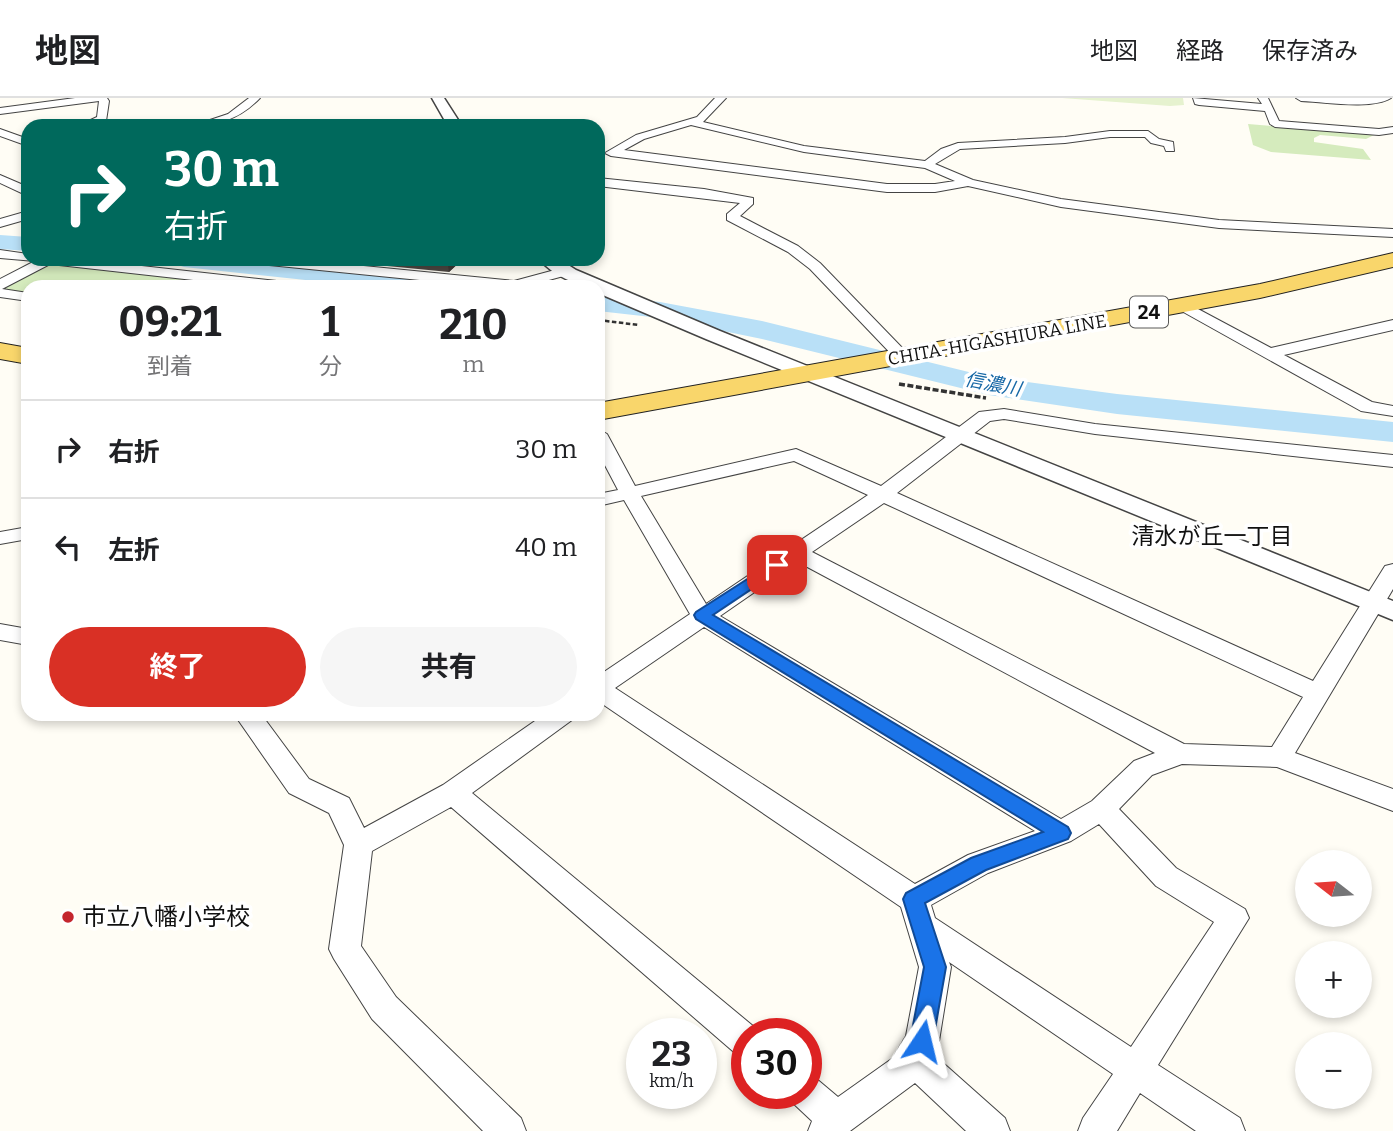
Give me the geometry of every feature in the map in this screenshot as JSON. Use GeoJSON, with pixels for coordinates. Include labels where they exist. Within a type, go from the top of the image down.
{"type":"FeatureCollection","features":[{"type":"Feature","properties":{"kind":"main road","name":"CHITA-HIGASHIURA LINE"},"geometry":{"type":"LineString","coordinates":[[605,411],[1183,306],[1324,278],[1393,260]]}},
{"type":"Feature","properties":{"kind":"main road"},"geometry":{"type":"LineString","coordinates":[[0,351],[21,355]]}},
{"type":"Feature","properties":{"kind":"street"},"geometry":{"type":"LineString","coordinates":[[0,111],[99,98],[104,101],[101,106],[102,119]]}},
{"type":"Feature","properties":{"kind":"street"},"geometry":{"type":"LineString","coordinates":[[222,119],[232,116],[255,98]]}},
{"type":"Feature","properties":{"kind":"street"},"geometry":{"type":"LineString","coordinates":[[438,98],[451,119]]}},
{"type":"Feature","properties":{"kind":"street"},"geometry":{"type":"LineString","coordinates":[[605,156],[640,137],[701,119],[721,98]]}},
{"type":"Feature","properties":{"kind":"street"},"geometry":{"type":"LineString","coordinates":[[1198,98],[1199,102],[1266,103],[1275,124],[1386,98]]}},
{"type":"Feature","properties":{"kind":"street"},"geometry":{"type":"LineString","coordinates":[[1301,98],[1323,114],[1379,132],[1393,130]]}},
{"type":"Feature","properties":{"kind":"street"},"geometry":{"type":"LineString","coordinates":[[690,122],[804,149],[927,166],[969,183],[1061,203],[1219,224],[1393,233]]}},
{"type":"Feature","properties":{"kind":"street"},"geometry":{"type":"LineString","coordinates":[[0,132],[21,140]]}},
{"type":"Feature","properties":{"kind":"street"},"geometry":{"type":"LineString","coordinates":[[927,166],[951,148],[985,142],[1065,140],[1138,133],[1148,134],[1155,141],[1169,144],[1170,149]]}},
{"type":"Feature","properties":{"kind":"street"},"geometry":{"type":"LineString","coordinates":[[0,147],[21,143]]}},
{"type":"Feature","properties":{"kind":"street"},"geometry":{"type":"LineString","coordinates":[[723,195],[804,149]]}},
{"type":"Feature","properties":{"kind":"street"},"geometry":{"type":"LineString","coordinates":[[613,152],[887,188],[935,188],[969,183]]}},
{"type":"Feature","properties":{"kind":"street"},"geometry":{"type":"LineString","coordinates":[[0,179],[21,189]]}},
{"type":"Feature","properties":{"kind":"street"},"geometry":{"type":"LineString","coordinates":[[605,183],[723,195],[749,201],[732,217],[793,249],[815,266],[903,357]]}},
{"type":"Feature","properties":{"kind":"street"},"geometry":{"type":"LineString","coordinates":[[0,223],[21,217]]}},
{"type":"Feature","properties":{"kind":"street"},"geometry":{"type":"LineString","coordinates":[[0,231],[15,233]]}},
{"type":"Feature","properties":{"kind":"street"},"geometry":{"type":"LineString","coordinates":[[0,254],[21,256]]}},
{"type":"Feature","properties":{"kind":"street"},"geometry":{"type":"LineString","coordinates":[[0,285],[36,266]]}},
{"type":"Feature","properties":{"kind":"street"},"geometry":{"type":"LineString","coordinates":[[103,266],[233,280]]}},
{"type":"Feature","properties":{"kind":"street"},"geometry":{"type":"LineString","coordinates":[[321,266],[463,280]]}},
{"type":"Feature","properties":{"kind":"street"},"geometry":{"type":"LineString","coordinates":[[558,266],[586,280]]}},
{"type":"Feature","properties":{"kind":"street"},"geometry":{"type":"LineString","coordinates":[[533,280],[566,271]]}},
{"type":"Feature","properties":{"kind":"street"},"geometry":{"type":"LineString","coordinates":[[202,280],[206,277]]}},
{"type":"Feature","properties":{"kind":"street"},"geometry":{"type":"LineString","coordinates":[[605,289],[713,335],[1387,594],[1279,757]]}},
{"type":"Feature","properties":{"kind":"street"},"geometry":{"type":"LineString","coordinates":[[0,293],[21,295]]}},
{"type":"Feature","properties":{"kind":"street"},"geometry":{"type":"LineString","coordinates":[[1183,306],[1367,407],[1393,411]]}},
{"type":"Feature","properties":{"kind":"street"},"geometry":{"type":"LineString","coordinates":[[1269,353],[1393,325]]}},
{"type":"Feature","properties":{"kind":"street"},"geometry":{"type":"LineString","coordinates":[[605,684],[702,615],[882,495],[985,416],[1004,414],[1095,429],[1386,461],[1393,478]]}},
{"type":"Feature","properties":{"kind":"street"},"geometry":{"type":"LineString","coordinates":[[605,447],[702,615],[1061,833]]}},
{"type":"Feature","properties":{"kind":"street"},"geometry":{"type":"LineString","coordinates":[[605,499],[796,455],[1320,694]]}},
{"type":"Feature","properties":{"kind":"street"},"geometry":{"type":"LineString","coordinates":[[0,538],[21,534]]}},
{"type":"Feature","properties":{"kind":"street"},"geometry":{"type":"LineString","coordinates":[[796,552],[1180,754]]}},
{"type":"Feature","properties":{"kind":"street"},"geometry":{"type":"LineString","coordinates":[[0,632],[21,636]]}},
{"type":"Feature","properties":{"kind":"street"},"geometry":{"type":"LineString","coordinates":[[605,694],[918,913],[1136,1070],[1227,1131]]}},
{"type":"Feature","properties":{"kind":"street"},"geometry":{"type":"LineString","coordinates":[[252,721],[299,786],[339,806],[358,845],[345,949],[384,1008],[508,1131]]}},
{"type":"Feature","properties":{"kind":"street"},"geometry":{"type":"LineString","coordinates":[[358,845],[453,793],[553,721]]}},
{"type":"Feature","properties":{"kind":"street"},"geometry":{"type":"LineString","coordinates":[[918,913],[978,864],[1061,833],[1102,809],[1143,768],[1180,754],[1279,757],[1393,800]]}},
{"type":"Feature","properties":{"kind":"street"},"geometry":{"type":"LineString","coordinates":[[453,793],[731,1028]]}},
{"type":"Feature","properties":{"kind":"street"},"geometry":{"type":"LineString","coordinates":[[1096,1131],[1234,918],[1166,877],[1102,809]]}},
{"type":"Feature","properties":{"kind":"street"},"geometry":{"type":"LineString","coordinates":[[820,1109],[832,1125],[905,1070],[922,1041],[935,967],[918,913]]}},
{"type":"Feature","properties":{"kind":"street"},"geometry":{"type":"LineString","coordinates":[[912,1057],[992,1131]]}},
{"type":"Feature","properties":{"kind":"path"},"geometry":{"type":"LineString","coordinates":[[605,321],[639,324]]}},
{"type":"Feature","properties":{"kind":"green space"},"geometry":{"type":"Polygon","coordinates":[[[1062,98],[1183,98],[1184,105],[1170,106],[1062,98]]]}},
{"type":"Feature","properties":{"kind":"green space"},"geometry":{"type":"Polygon","coordinates":[[[1248,124],[1376,134],[1366,139],[1320,135],[1314,138],[1314,142],[1363,149],[1371,160],[1271,152],[1253,145],[1248,124]]]}},
{"type":"Feature","properties":{"kind":"green space"},"geometry":{"type":"Polygon","coordinates":[[[42,266],[191,280],[21,280],[21,292],[0,289],[42,266]]]}},
{"type":"Feature","properties":{"kind":"waterway","name":"信濃川"},"geometry":{"type":"LineString","coordinates":[[0,242],[21,244]]}},
{"type":"Feature","properties":{"kind":"waterway","name":"信濃川"},"geometry":{"type":"LineString","coordinates":[[250,266],[380,280]]}},
{"type":"Feature","properties":{"kind":"waterway","name":"信濃川"},"geometry":{"type":"LineString","coordinates":[[605,304],[660,310],[762,330],[989,386],[1117,404],[1393,432]]}},
{"type":"Feature","properties":{"kind":"place","name":"市立八幡小学校"},"geometry":{"type":"Point","coordinates":[68,917]}},
{"type":"Feature","properties":{"kind":"district","name":"清水が丘一丁目"},"geometry":{"type":"Point","coordinates":[1212,536]}},
{"type":"Feature","properties":{"kind":"route"},"geometry":{"type":"LineString","coordinates":[[777,565],[702,615],[1061,833],[978,864],[914,899],[935,967],[922,1041]]}}]}
